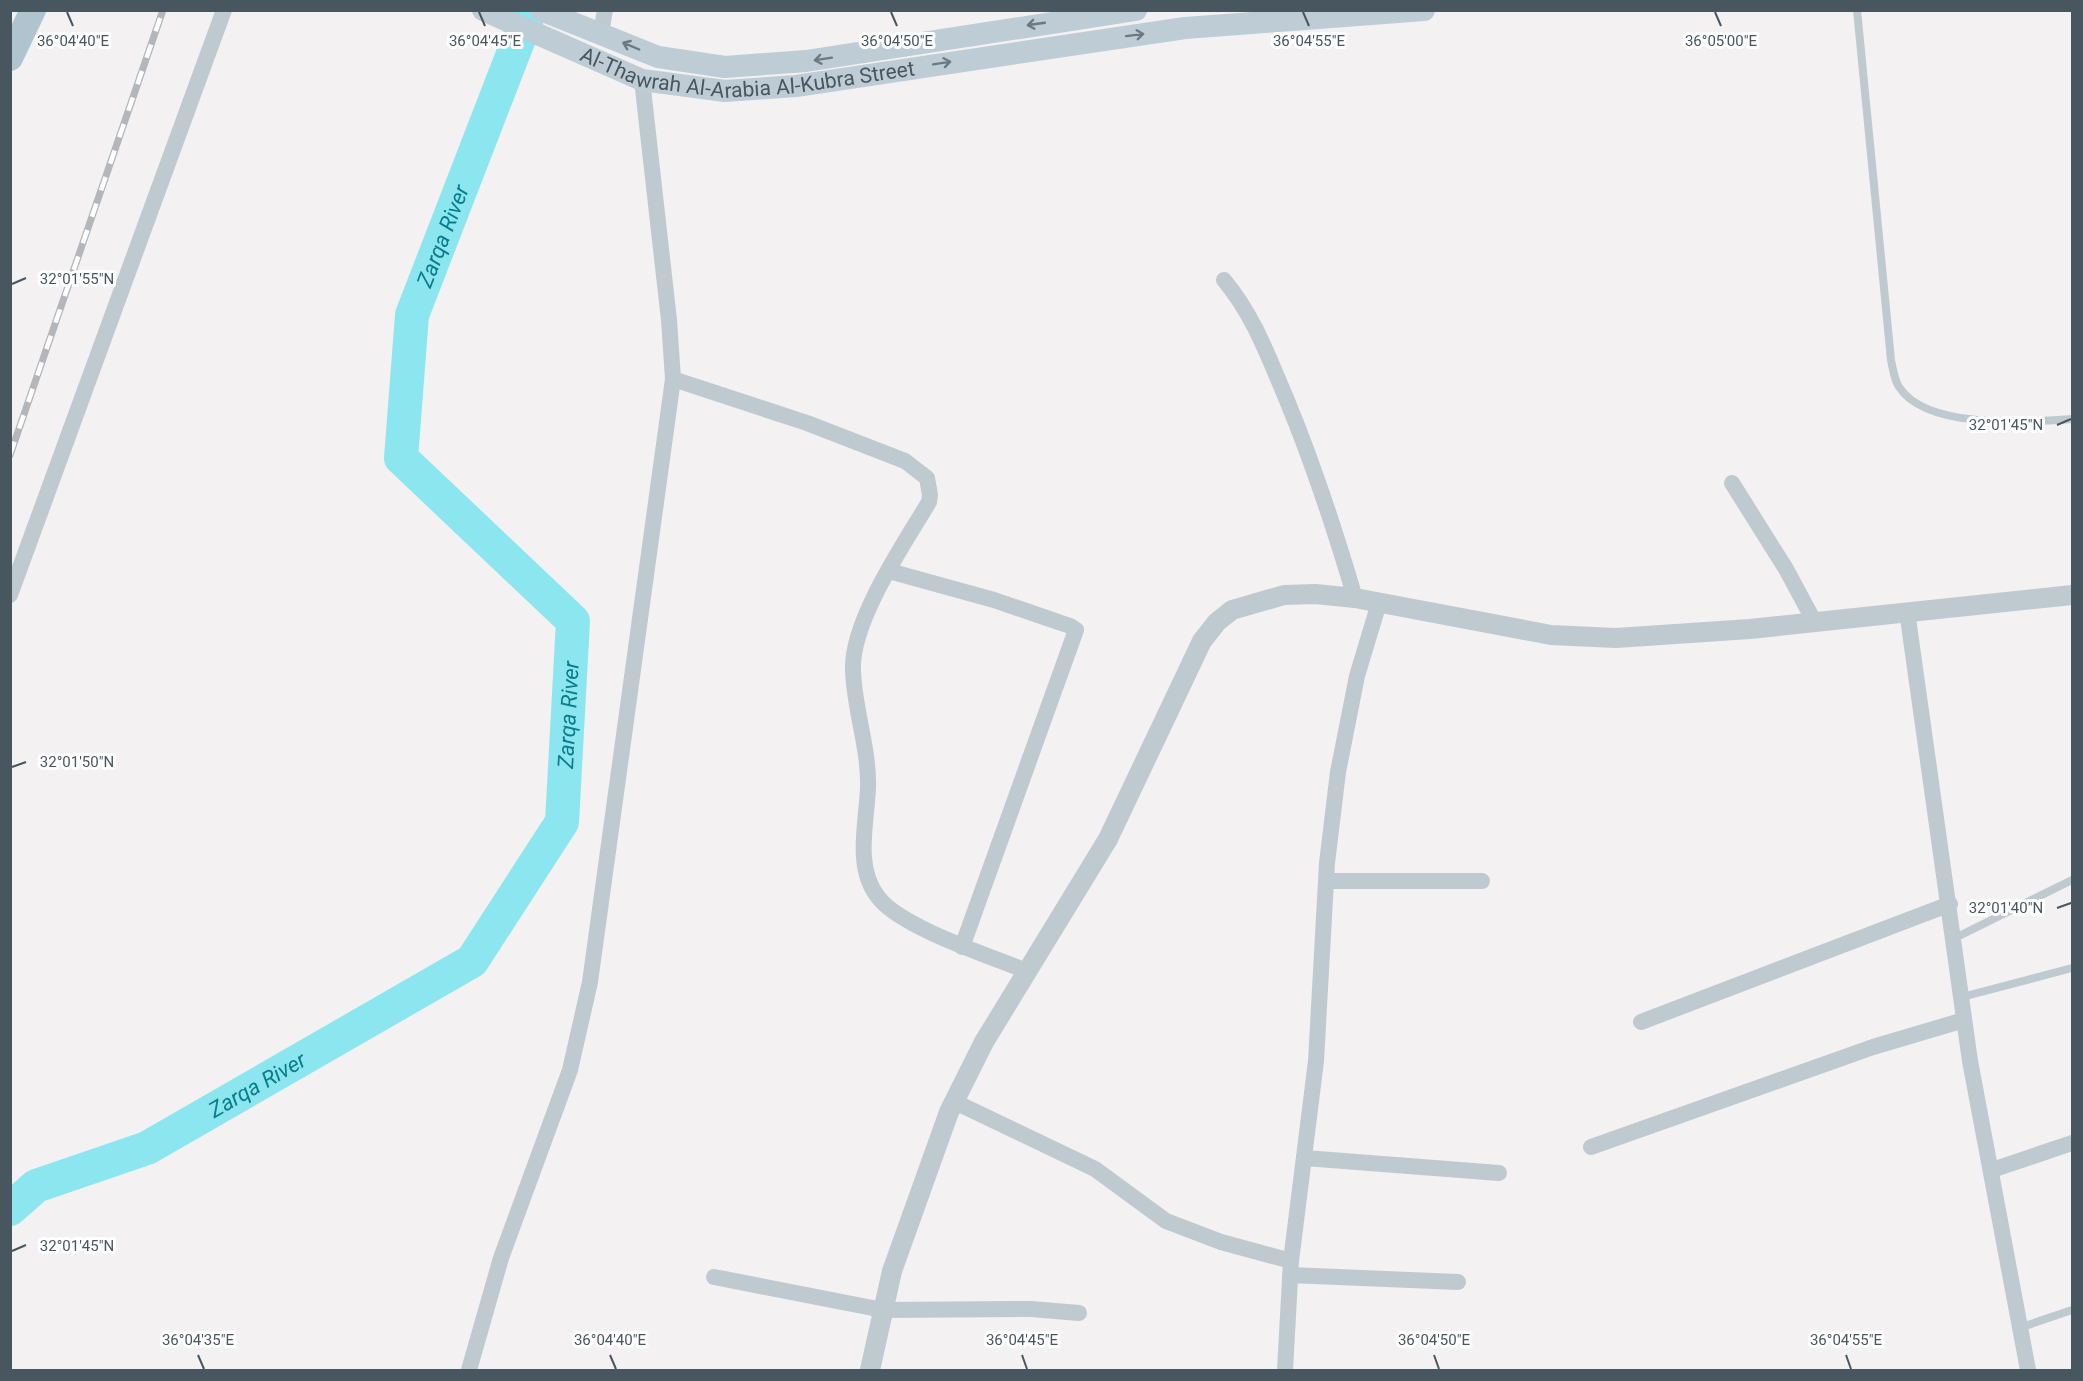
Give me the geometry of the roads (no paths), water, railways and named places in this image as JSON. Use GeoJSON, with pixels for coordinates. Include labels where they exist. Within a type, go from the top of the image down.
{"type":"FeatureCollection","features":[{"type":"Feature","properties":{"kind":"main road"},"geometry":{"type":"LineString","coordinates":[[10,58],[33,10]]}},
{"type":"Feature","properties":{"kind":"main road","name":"Al-Thawrah Al-Arabia Al-Kubra Street"},"geometry":{"type":"LineString","coordinates":[[483,10],[642,80],[725,91],[758,90],[1174,30],[1424,10]]}},
{"type":"Feature","properties":{"kind":"main road","name":"Al-Thawrah Al-Arabia Al-Kubra Street"},"geometry":{"type":"LineString","coordinates":[[545,12],[658,57],[725,67],[764,66],[1136,10]]}},
{"type":"Feature","properties":{"kind":"street"},"geometry":{"type":"LineString","coordinates":[[10,595],[224,10]]}},
{"type":"Feature","properties":{"kind":"street"},"geometry":{"type":"LineString","coordinates":[[601,33],[605,10]]}},
{"type":"Feature","properties":{"kind":"street"},"geometry":{"type":"LineString","coordinates":[[469,1371],[501,1258],[567,1081],[590,982],[673,379],[669,320],[642,80]]}},
{"type":"Feature","properties":{"kind":"street"},"geometry":{"type":"LineString","coordinates":[[1224,280],[1242,302],[1258,331],[1303,438],[1355,598]]}},
{"type":"Feature","properties":{"kind":"street"},"geometry":{"type":"LineString","coordinates":[[673,379],[807,423],[905,460],[922,472],[929,486],[929,502],[879,586],[854,650],[852,667],[866,757],[868,786],[864,853],[867,877],[879,899],[893,913],[962,947],[1027,971]]}},
{"type":"Feature","properties":{"kind":"street"},"geometry":{"type":"LineString","coordinates":[[1732,483],[1786,569],[1814,621]]}},
{"type":"Feature","properties":{"kind":"street"},"geometry":{"type":"LineString","coordinates":[[889,570],[1004,603],[1076,630],[962,947]]}},
{"type":"Feature","properties":{"kind":"street"},"geometry":{"type":"LineString","coordinates":[[870,1371],[891,1272],[914,1204],[954,1102],[984,1042],[1108,839],[1194,657],[1217,621],[1232,610],[1284,595],[1315,594],[1355,598],[1551,635],[1584,638],[1652,636],[2073,595]]}},
{"type":"Feature","properties":{"kind":"street"},"geometry":{"type":"LineString","coordinates":[[1285,1371],[1291,1268],[1305,1158],[1320,1005],[1326,881],[1338,772],[1358,676],[1379,603]]}},
{"type":"Feature","properties":{"kind":"street"},"geometry":{"type":"LineString","coordinates":[[1907,611],[1955,938],[1964,1020],[2028,1371]]}},
{"type":"Feature","properties":{"kind":"street"},"geometry":{"type":"LineString","coordinates":[[1326,881],[1482,881]]}},
{"type":"Feature","properties":{"kind":"street"},"geometry":{"type":"LineString","coordinates":[[1641,1022],[1950,904]]}},
{"type":"Feature","properties":{"kind":"street"},"geometry":{"type":"LineString","coordinates":[[1591,1147],[1873,1047],[1964,1020]]}},
{"type":"Feature","properties":{"kind":"street"},"geometry":{"type":"LineString","coordinates":[[954,1102],[1095,1169],[1166,1221],[1291,1268],[1458,1282]]}},
{"type":"Feature","properties":{"kind":"street"},"geometry":{"type":"LineString","coordinates":[[1992,1170],[2073,1143]]}},
{"type":"Feature","properties":{"kind":"street"},"geometry":{"type":"LineString","coordinates":[[1305,1158],[1499,1173]]}},
{"type":"Feature","properties":{"kind":"street"},"geometry":{"type":"LineString","coordinates":[[714,1277],[883,1310],[1031,1309],[1079,1313]]}},
{"type":"Feature","properties":{"kind":"lane"},"geometry":{"type":"LineString","coordinates":[[1857,10],[1891,360],[1899,386],[1908,396],[1929,408],[1957,418],[2000,421],[2073,419]]}},
{"type":"Feature","properties":{"kind":"lane"},"geometry":{"type":"LineString","coordinates":[[1955,938],[2073,880]]}},
{"type":"Feature","properties":{"kind":"lane"},"geometry":{"type":"LineString","coordinates":[[1962,998],[2073,968]]}},
{"type":"Feature","properties":{"kind":"lane"},"geometry":{"type":"LineString","coordinates":[[2019,1328],[2073,1310]]}},
{"type":"Feature","properties":{"kind":"waterway","name":"Zarqa River"},"geometry":{"type":"LineString","coordinates":[[10,1209],[36,1186],[147,1148],[472,961],[562,822],[573,621],[401,458],[412,315],[530,10]]}},
{"type":"Feature","properties":{"kind":"railway"},"geometry":{"type":"LineString","coordinates":[[10,455],[163,10]]}}]}
